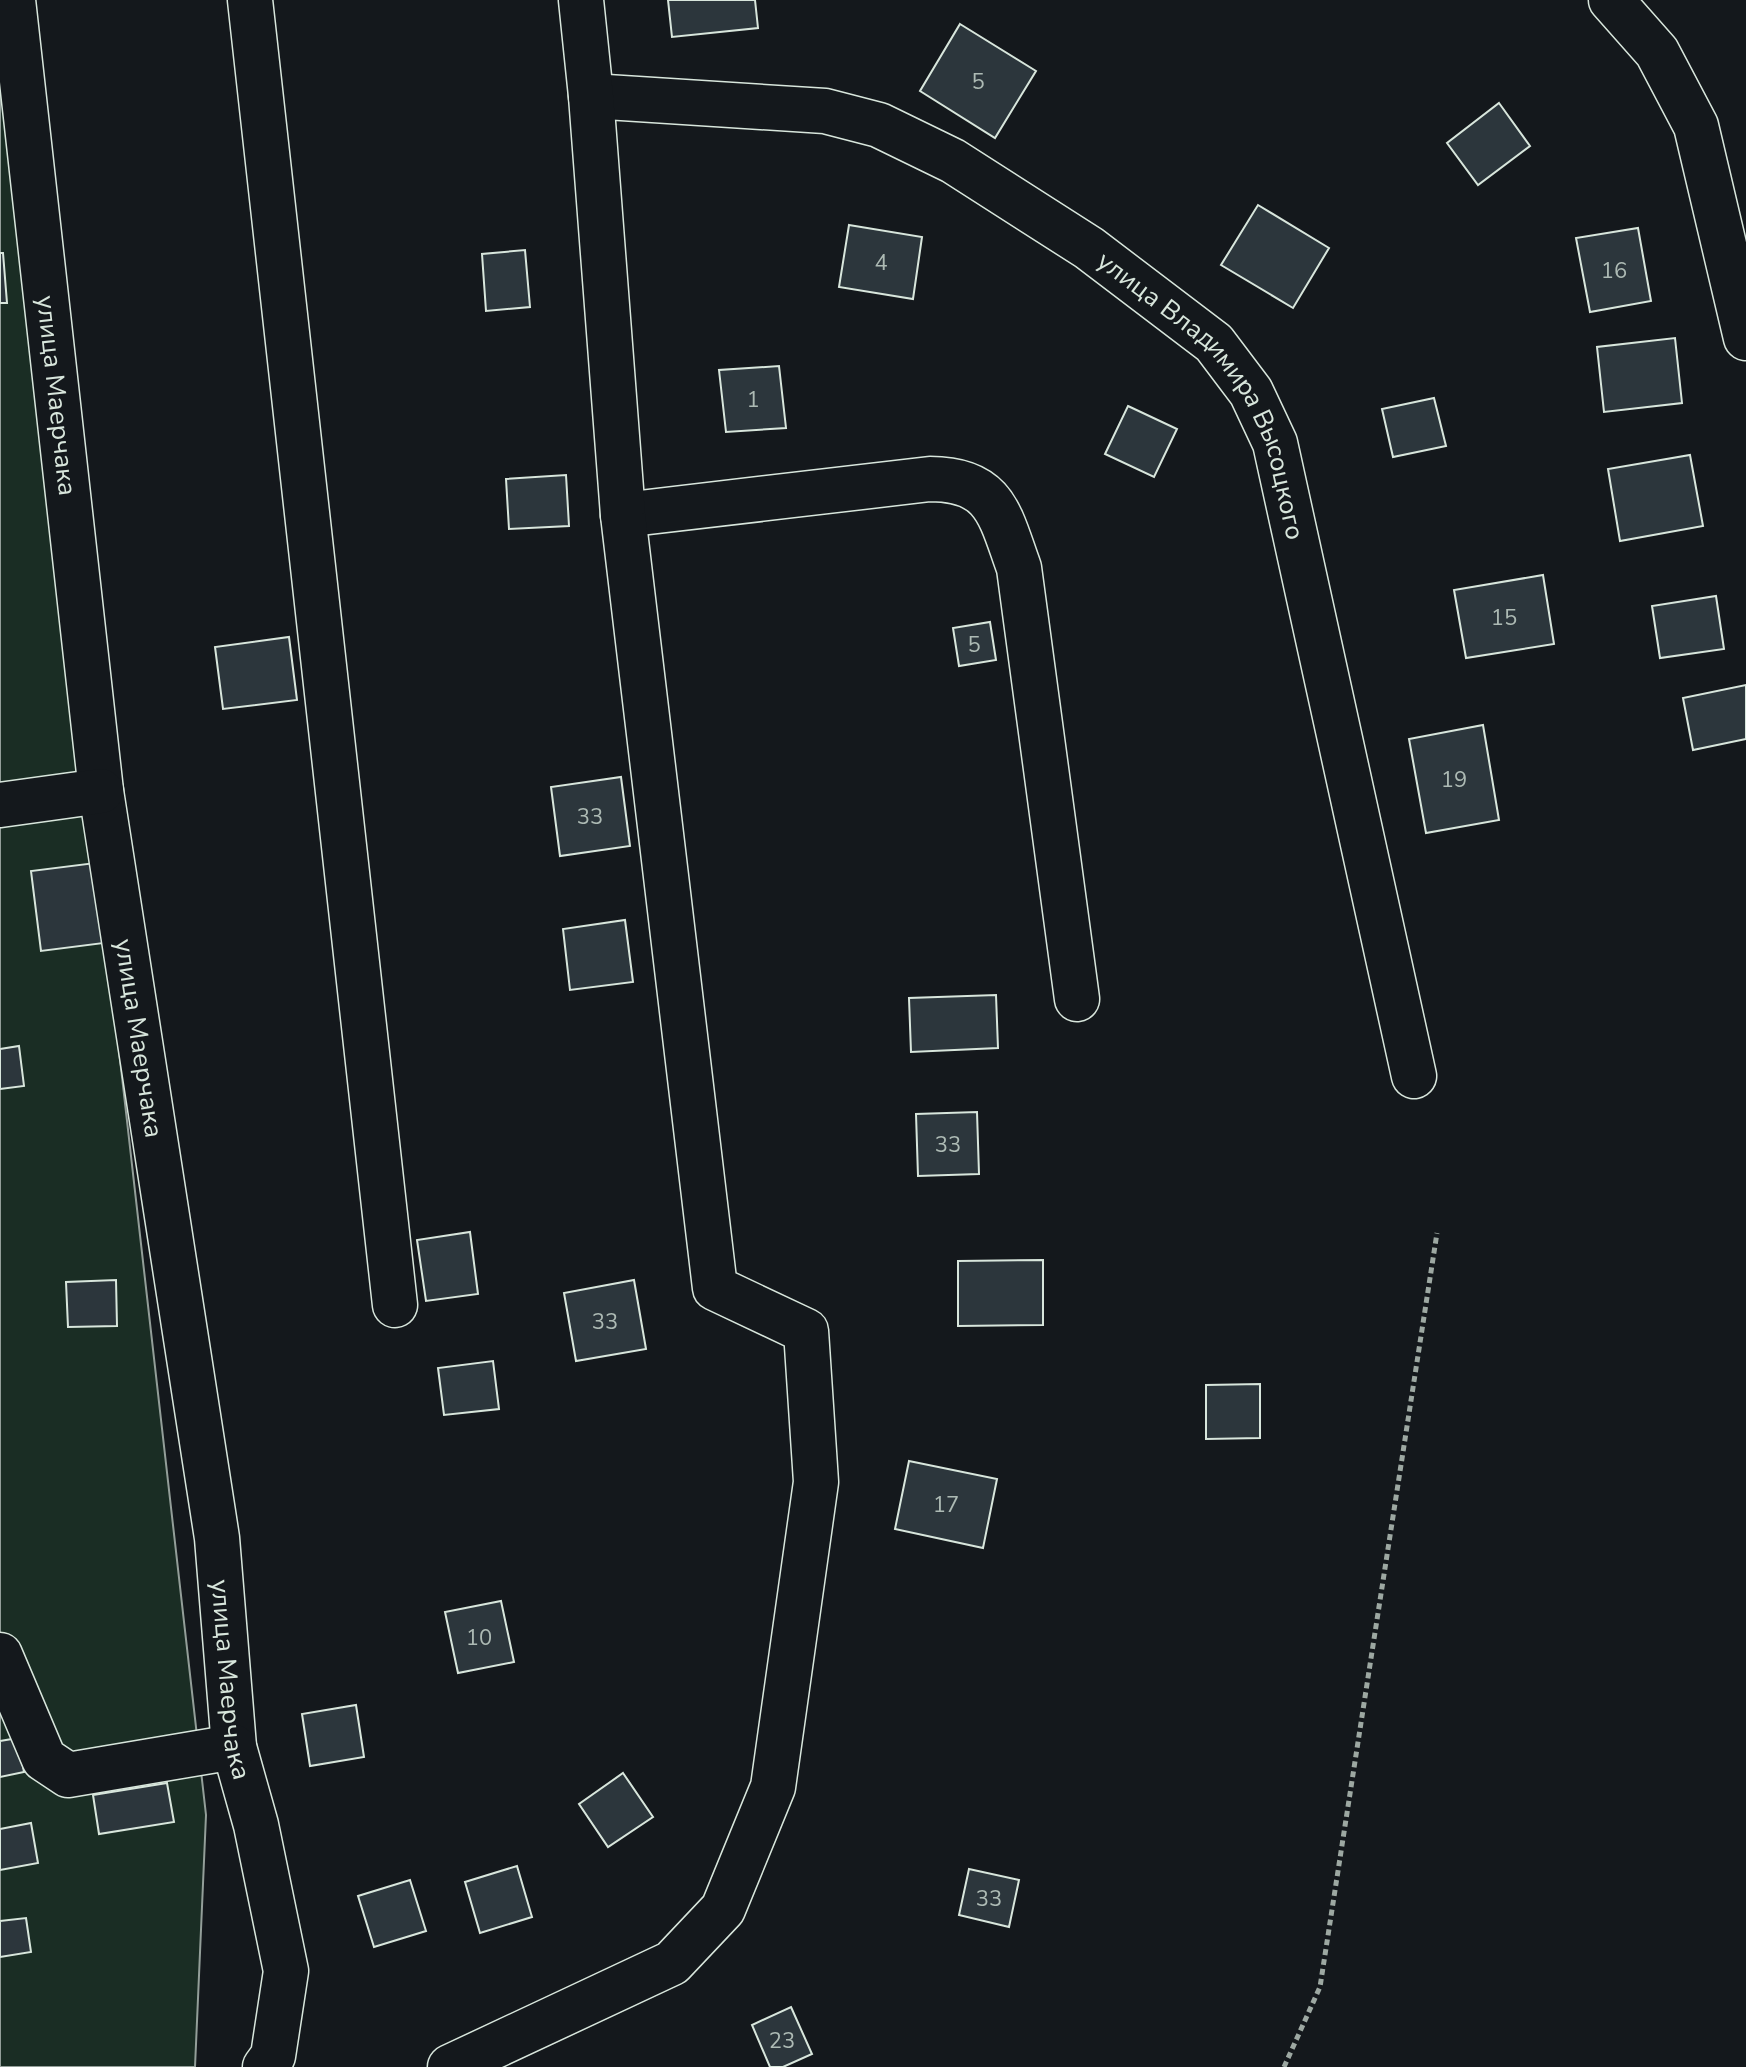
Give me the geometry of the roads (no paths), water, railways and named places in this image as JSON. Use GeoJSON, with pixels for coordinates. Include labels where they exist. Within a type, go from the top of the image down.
{"type":"FeatureCollection","features":[{"type":"Feature","properties":{"kind":"street","name":"улица Маерчака"},"geometry":{"type":"LineString","coordinates":[[13,0],[101,791],[217,1538],[234,1747],[256,1825],[286,1971],[274,2063]]}},
{"type":"Feature","properties":{"kind":"street"},"geometry":{"type":"LineString","coordinates":[[250,0],[395,1305]]}},
{"type":"Feature","properties":{"kind":"street"},"geometry":{"type":"LineString","coordinates":[[450,2067],[672,1963],[723,1909],[773,1787],[816,1482],[806,1331],[715,1288],[623,515],[581,0]]}},
{"type":"Feature","properties":{"kind":"street"},"geometry":{"type":"LineString","coordinates":[[1611,0],[1657,52],[1696,126],[1746,338]]}},
{"type":"Feature","properties":{"kind":"street","name":"улица Владимира Высоцкого"},"geometry":{"type":"LineString","coordinates":[[591,96],[825,111],[879,125],[953,161],[1089,248],[1214,343],[1251,392],[1275,443],[1414,1076]]}},
{"type":"Feature","properties":{"kind":"street"},"geometry":{"type":"LineString","coordinates":[[623,515],[930,479],[951,479],[975,489],[996,506],[1019,568],[1077,999]]}},
{"type":"Feature","properties":{"kind":"street"},"geometry":{"type":"LineString","coordinates":[[0,805],[101,791]]}},
{"type":"Feature","properties":{"kind":"street"},"geometry":{"type":"LineString","coordinates":[[0,1655],[44,1759],[68,1775],[234,1747]]}}]}
